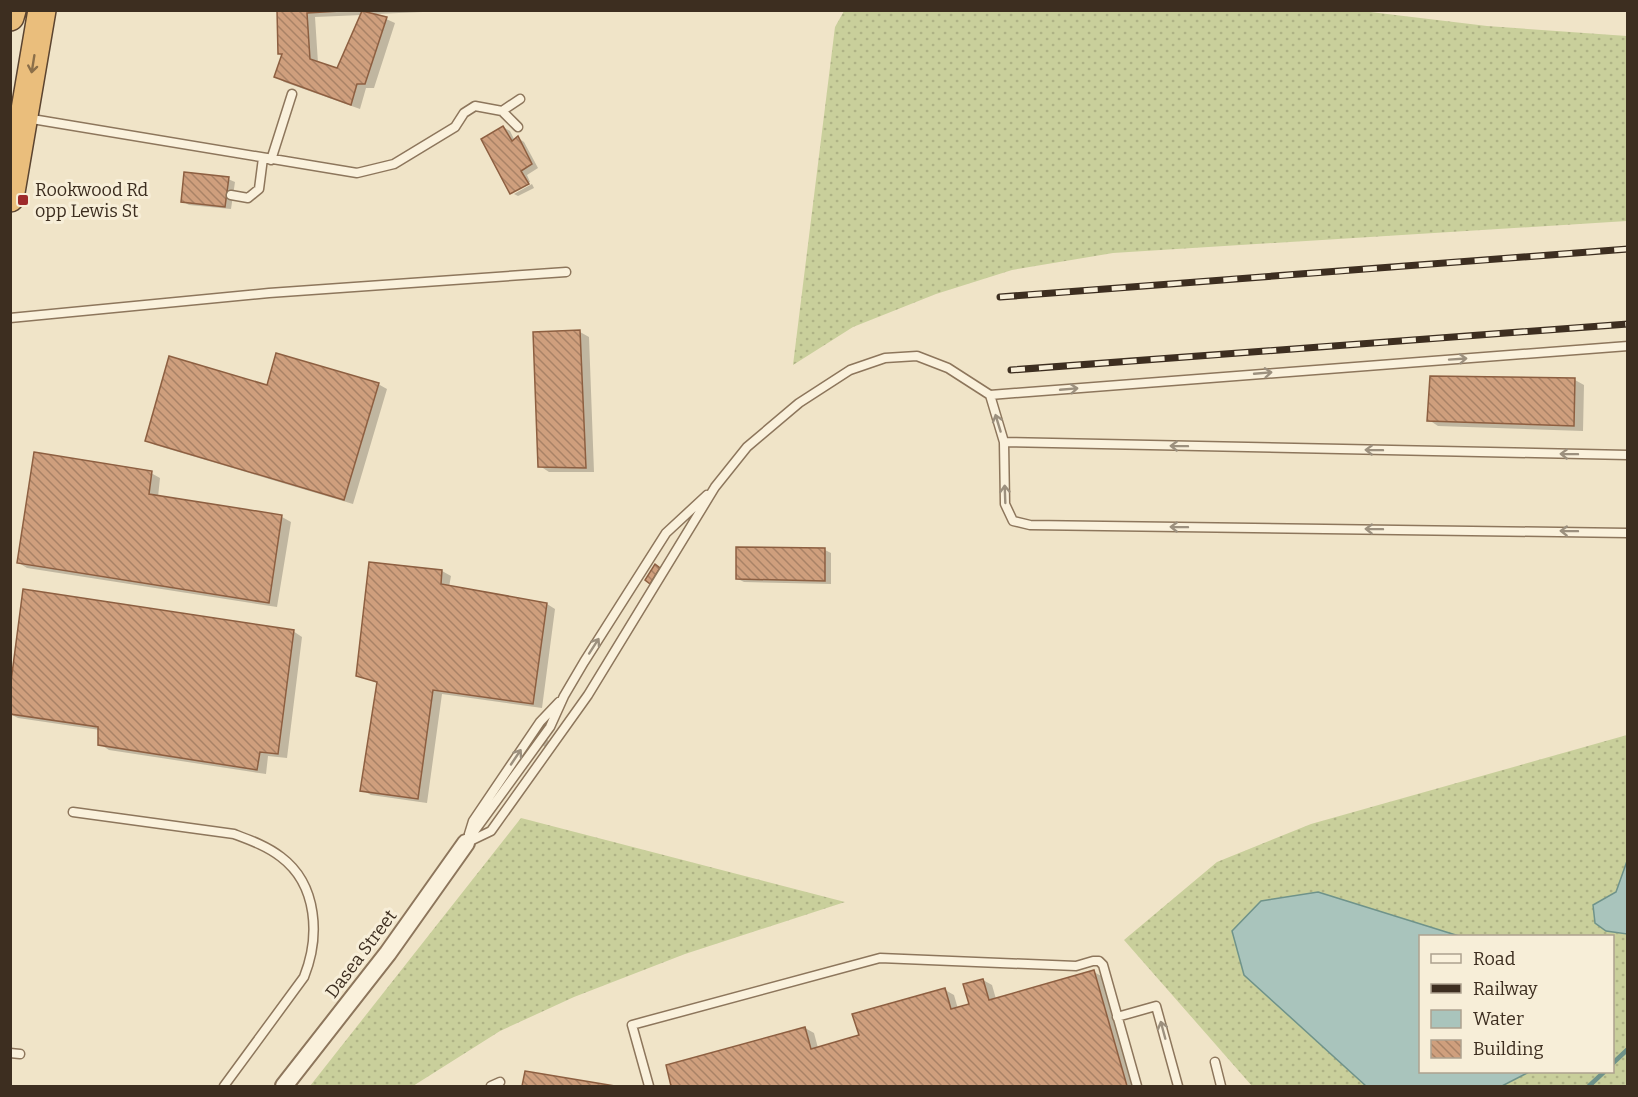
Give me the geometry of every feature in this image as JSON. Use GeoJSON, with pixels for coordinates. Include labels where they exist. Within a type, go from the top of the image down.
{"type":"FeatureCollection","features":[{"type":"Feature","properties":{"kind":"highway"},"geometry":{"type":"LineString","coordinates":[[10,17],[12,10]]}},
{"type":"Feature","properties":{"kind":"highway"},"geometry":{"type":"LineString","coordinates":[[10,198],[18,118],[42,10]]}},
{"type":"Feature","properties":{"kind":"street","name":"Dasea Street"},"geometry":{"type":"LineString","coordinates":[[284,1086],[388,953],[466,843]]}},
{"type":"Feature","properties":{"kind":"lane"},"geometry":{"type":"LineString","coordinates":[[231,195],[248,198],[259,189],[267,159],[292,94]]}},
{"type":"Feature","properties":{"kind":"lane"},"geometry":{"type":"LineString","coordinates":[[502,111],[520,99]]}},
{"type":"Feature","properties":{"kind":"lane"},"geometry":{"type":"LineString","coordinates":[[18,118],[357,173],[394,164],[455,128],[464,113],[476,106],[502,111],[518,127]]}},
{"type":"Feature","properties":{"kind":"lane"},"geometry":{"type":"LineString","coordinates":[[10,318],[269,293],[566,272]]}},
{"type":"Feature","properties":{"kind":"lane"},"geometry":{"type":"LineString","coordinates":[[466,843],[491,831],[588,695],[715,487],[747,447],[799,403],[850,370],[885,358],[917,357],[948,368],[990,395],[1628,346]]}},
{"type":"Feature","properties":{"kind":"lane"},"geometry":{"type":"LineString","coordinates":[[990,395],[1004,442],[1005,504],[1013,521],[1030,525],[1628,533]]}},
{"type":"Feature","properties":{"kind":"lane"},"geometry":{"type":"LineString","coordinates":[[1004,442],[1628,455]]}},
{"type":"Feature","properties":{"kind":"lane"},"geometry":{"type":"LineString","coordinates":[[466,843],[473,821],[540,723],[564,696],[666,533],[715,487]]}},
{"type":"Feature","properties":{"kind":"lane"},"geometry":{"type":"LineString","coordinates":[[73,812],[234,834],[255,842],[281,857],[295,871],[306,889],[312,907],[314,943],[311,961],[304,977],[224,1086]]}},
{"type":"Feature","properties":{"kind":"lane"},"geometry":{"type":"LineString","coordinates":[[649,1086],[632,1025],[880,958],[1076,966],[1099,961],[1103,965],[1137,1086]]}},
{"type":"Feature","properties":{"kind":"lane"},"geometry":{"type":"LineString","coordinates":[[1117,1017],[1156,1006],[1178,1086]]}},
{"type":"Feature","properties":{"kind":"lane"},"geometry":{"type":"LineString","coordinates":[[10,1053],[20,1054]]}},
{"type":"Feature","properties":{"kind":"lane"},"geometry":{"type":"LineString","coordinates":[[1215,1062],[1221,1086]]}},
{"type":"Feature","properties":{"kind":"lane"},"geometry":{"type":"LineString","coordinates":[[491,1086],[500,1082]]}},
{"type":"Feature","properties":{"kind":"green space"},"geometry":{"type":"Polygon","coordinates":[[[844,11],[1362,11],[1487,26],[1627,36],[1627,221],[1113,253],[1012,270],[936,294],[853,327],[793,365],[835,27],[844,11]]]}},
{"type":"Feature","properties":{"kind":"green space"},"geometry":{"type":"Polygon","coordinates":[[[1627,735],[1627,1086],[1252,1086],[1124,940],[1217,862],[1311,824],[1627,735]]]}},
{"type":"Feature","properties":{"kind":"green space"},"geometry":{"type":"Polygon","coordinates":[[[521,818],[845,902],[685,954],[574,997],[500,1031],[413,1086],[310,1086],[521,818]]]}},
{"type":"Feature","properties":{"kind":"water"},"geometry":{"type":"Polygon","coordinates":[[[1627,861],[1627,934],[1606,931],[1595,923],[1593,905],[1616,892],[1627,861]]]}},
{"type":"Feature","properties":{"kind":"water"},"geometry":{"type":"Polygon","coordinates":[[[1318,892],[1456,935],[1419,935],[1419,1073],[1527,1073],[1502,1086],[1366,1086],[1244,975],[1232,931],[1261,901],[1318,892]]]}},
{"type":"Feature","properties":{"kind":"building"},"geometry":{"type":"Polygon","coordinates":[[[277,10],[358,10],[307,13],[310,59],[337,68],[362,11],[387,17],[365,84],[357,84],[351,105],[274,77],[282,54],[278,54],[277,10]]]}},
{"type":"Feature","properties":{"kind":"building"},"geometry":{"type":"Polygon","coordinates":[[[503,126],[512,141],[518,136],[532,164],[521,171],[529,184],[510,194],[481,139],[503,126]]]}},
{"type":"Feature","properties":{"kind":"building"},"geometry":{"type":"Polygon","coordinates":[[[184,172],[229,177],[225,207],[181,202],[184,172]]]}},
{"type":"Feature","properties":{"kind":"building"},"geometry":{"type":"Polygon","coordinates":[[[580,330],[586,468],[538,467],[533,332],[580,330]]]}},
{"type":"Feature","properties":{"kind":"building"},"geometry":{"type":"Polygon","coordinates":[[[276,353],[379,383],[344,500],[145,441],[169,356],[267,385],[276,353]]]}},
{"type":"Feature","properties":{"kind":"building"},"geometry":{"type":"Polygon","coordinates":[[[1430,376],[1575,378],[1574,426],[1427,421],[1430,376]]]}},
{"type":"Feature","properties":{"kind":"building"},"geometry":{"type":"Polygon","coordinates":[[[34,452],[152,471],[149,494],[282,515],[269,603],[17,563],[34,452]]]}},
{"type":"Feature","properties":{"kind":"building"},"geometry":{"type":"Polygon","coordinates":[[[736,547],[825,548],[825,581],[736,579],[736,547]]]}},
{"type":"Feature","properties":{"kind":"building"},"geometry":{"type":"Polygon","coordinates":[[[369,562],[442,570],[441,584],[547,603],[533,704],[433,690],[418,799],[360,791],[377,682],[356,676],[369,562]]]}},
{"type":"Feature","properties":{"kind":"building"},"geometry":{"type":"Polygon","coordinates":[[[655,564],[660,568],[650,584],[645,580],[655,564]]]}},
{"type":"Feature","properties":{"kind":"building"},"geometry":{"type":"Polygon","coordinates":[[[23,589],[294,630],[278,754],[260,752],[257,770],[98,745],[98,727],[10,714],[10,689],[23,589]]]}},
{"type":"Feature","properties":{"kind":"building"},"geometry":{"type":"Polygon","coordinates":[[[1094,970],[1127,1086],[671,1086],[666,1065],[805,1027],[811,1049],[859,1035],[852,1014],[945,988],[951,1009],[969,1004],[963,984],[983,979],[989,1000],[1094,970]]]}},
{"type":"Feature","properties":{"kind":"building"},"geometry":{"type":"Polygon","coordinates":[[[525,1071],[615,1086],[522,1086],[525,1071]]]}},
{"type":"Feature","properties":{"kind":"waterway"},"geometry":{"type":"LineString","coordinates":[[1614,1062],[1628,1049]]}},
{"type":"Feature","properties":{"kind":"waterway"},"geometry":{"type":"LineString","coordinates":[[1589,1086],[1603,1073]]}},
{"type":"Feature","properties":{"kind":"railway"},"geometry":{"type":"LineString","coordinates":[[1000,297],[1628,249]]}},
{"type":"Feature","properties":{"kind":"railway"},"geometry":{"type":"LineString","coordinates":[[1011,370],[1628,324]]}},
{"type":"Feature","properties":{"kind":"place","name":"Rookwood Rd opp Lewis St"},"geometry":{"type":"Point","coordinates":[23,200]}}]}
